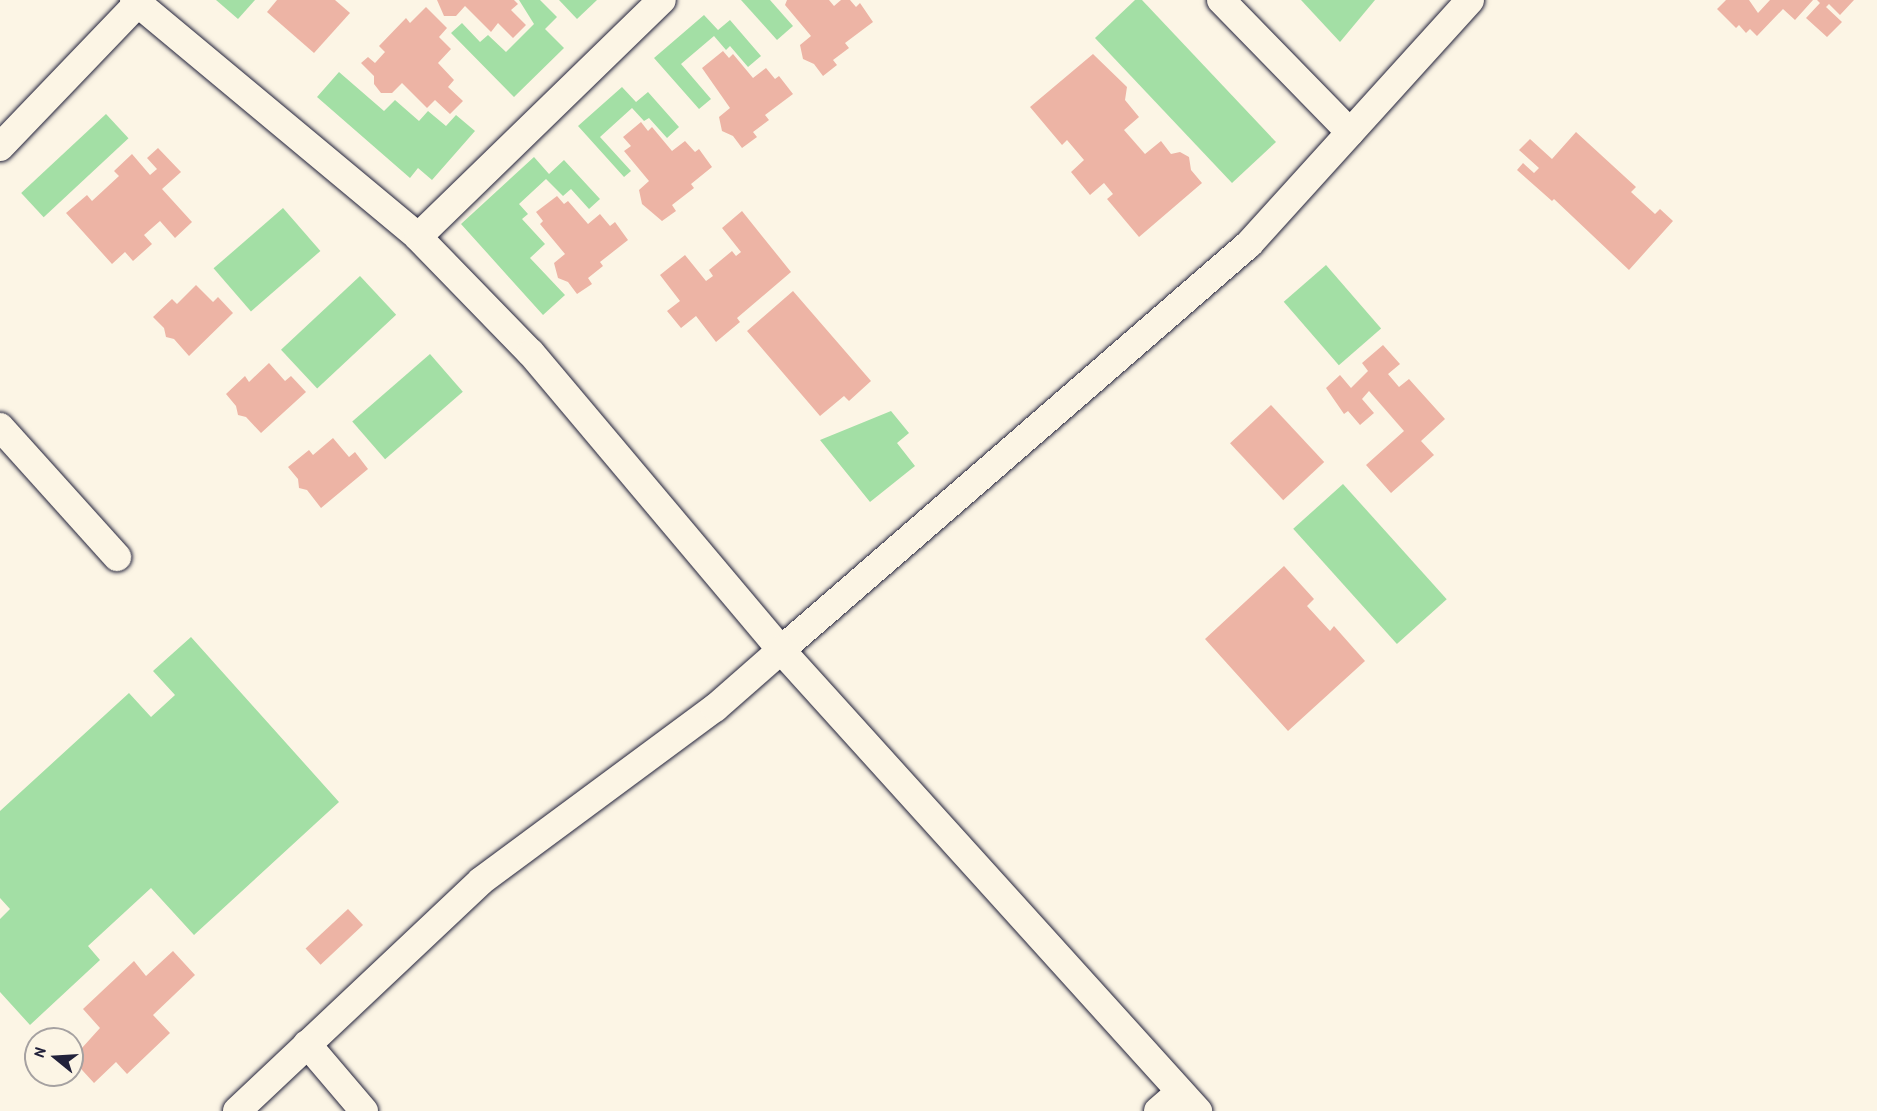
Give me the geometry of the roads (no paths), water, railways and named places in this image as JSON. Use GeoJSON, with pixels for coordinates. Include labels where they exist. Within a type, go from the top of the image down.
{"type":"FeatureCollection","features":[{"type":"Feature","properties":{"kind":"street"},"geometry":{"type":"LineString","coordinates":[[418,237],[662,0]]}},
{"type":"Feature","properties":{"kind":"street"},"geometry":{"type":"LineString","coordinates":[[1221,0],[1350,132]]}},
{"type":"Feature","properties":{"kind":"street"},"geometry":{"type":"LineString","coordinates":[[237,1111],[480,881],[715,708],[1249,243],[1470,0]]}},
{"type":"Feature","properties":{"kind":"street"},"geometry":{"type":"LineString","coordinates":[[0,147],[138,1],[418,237],[531,353],[781,650],[1189,1101],[1158,1111]]}},
{"type":"Feature","properties":{"kind":"street"},"geometry":{"type":"LineString","coordinates":[[0,427],[117,557]]}},
{"type":"Feature","properties":{"kind":"street"},"geometry":{"type":"LineString","coordinates":[[307,1044],[364,1111]]}}]}
